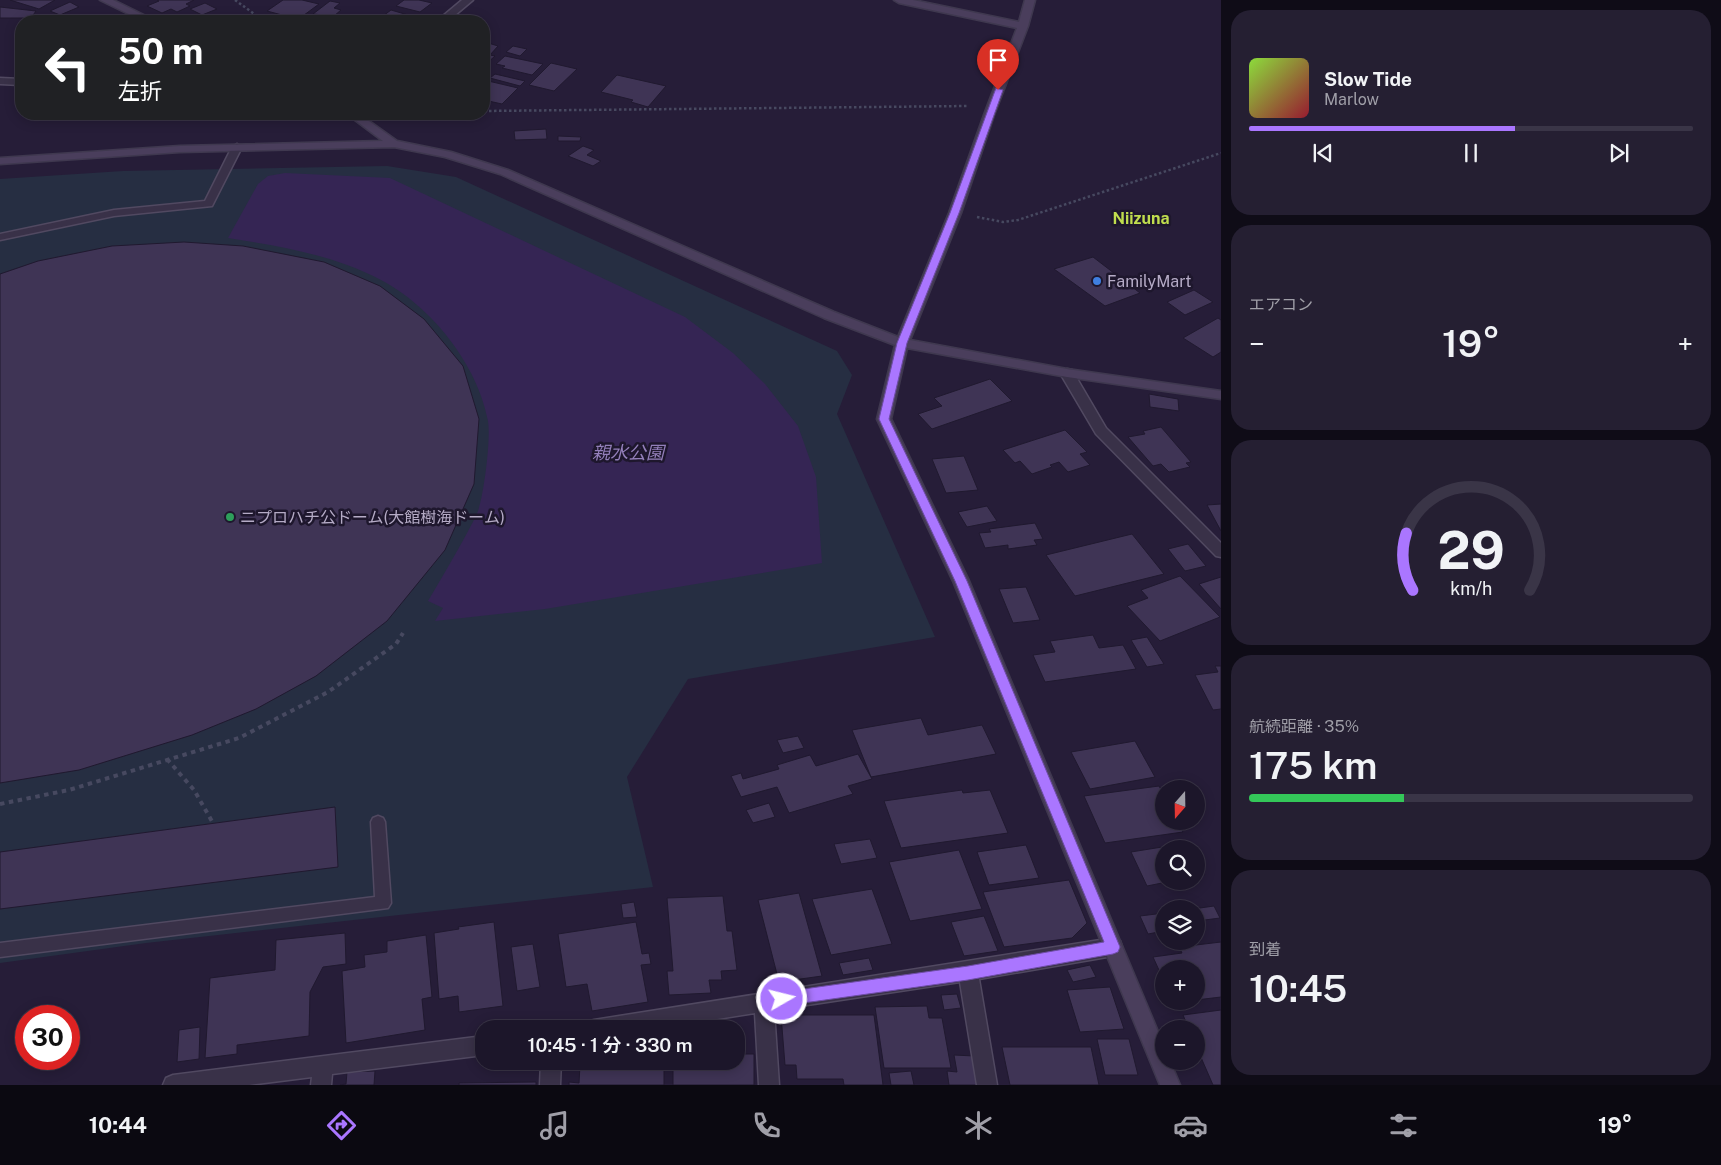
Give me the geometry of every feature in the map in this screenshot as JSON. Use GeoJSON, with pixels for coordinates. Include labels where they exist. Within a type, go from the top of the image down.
{"type":"FeatureCollection","features":[{"type":"Feature","properties":{"kind":"street"},"geometry":{"type":"LineString","coordinates":[[105,0],[138,15]]}},
{"type":"Feature","properties":{"kind":"street"},"geometry":{"type":"LineString","coordinates":[[449,15],[468,0]]}},
{"type":"Feature","properties":{"kind":"street"},"geometry":{"type":"LineString","coordinates":[[899,0],[1023,26]]}},
{"type":"Feature","properties":{"kind":"street"},"geometry":{"type":"LineString","coordinates":[[1030,0],[1023,26],[992,106],[955,213],[902,343],[884,419],[961,581],[1170,1085]]}},
{"type":"Feature","properties":{"kind":"street"},"geometry":{"type":"LineString","coordinates":[[363,120],[394,144]]}},
{"type":"Feature","properties":{"kind":"street"},"geometry":{"type":"LineString","coordinates":[[0,161],[237,147],[394,144],[447,154],[504,172],[830,315],[902,343],[1066,374],[1221,395]]}},
{"type":"Feature","properties":{"kind":"street"},"geometry":{"type":"LineString","coordinates":[[1066,374],[1101,432],[1221,552]]}},
{"type":"Feature","properties":{"kind":"street"},"geometry":{"type":"LineString","coordinates":[[651,1020],[968,973],[1113,947]]}},
{"type":"Feature","properties":{"kind":"street"},"geometry":{"type":"LineString","coordinates":[[968,973],[987,1085]]}},
{"type":"Feature","properties":{"kind":"street"},"geometry":{"type":"LineString","coordinates":[[764,1002],[770,1085]]}},
{"type":"Feature","properties":{"kind":"street"},"geometry":{"type":"LineString","coordinates":[[173,1085],[322,1076],[475,1047]]}},
{"type":"Feature","properties":{"kind":"street"},"geometry":{"type":"LineString","coordinates":[[550,1070],[550,1085]]}},
{"type":"Feature","properties":{"kind":"lane"},"geometry":{"type":"LineString","coordinates":[[0,81],[15,82]]}},
{"type":"Feature","properties":{"kind":"lane"},"geometry":{"type":"LineString","coordinates":[[0,237],[114,213],[209,204],[237,147]]}},
{"type":"Feature","properties":{"kind":"lane"},"geometry":{"type":"LineString","coordinates":[[0,950],[383,903],[378,822]]}},
{"type":"Feature","properties":{"kind":"path"},"geometry":{"type":"LineString","coordinates":[[235,0],[256,15]]}},
{"type":"Feature","properties":{"kind":"path"},"geometry":{"type":"LineString","coordinates":[[490,111],[992,106]]}},
{"type":"Feature","properties":{"kind":"path"},"geometry":{"type":"LineString","coordinates":[[955,213],[1004,222],[1018,220],[1221,153]]}},
{"type":"Feature","properties":{"kind":"path"},"geometry":{"type":"LineString","coordinates":[[0,804],[69,790],[239,738],[328,692],[396,644],[403,633]]}},
{"type":"Feature","properties":{"kind":"path"},"geometry":{"type":"LineString","coordinates":[[167,760],[194,790],[213,823]]}},
{"type":"Feature","properties":{"kind":"shaded area"},"geometry":{"type":"Polygon","coordinates":[[[387,166],[456,177],[837,351],[852,375],[837,414],[935,637],[688,679],[627,777],[653,887],[146,943],[0,963],[0,179],[123,171],[387,166]]]}},
{"type":"Feature","properties":{"kind":"water","name":"親水公園"},"geometry":{"type":"Polygon","coordinates":[[[285,173],[390,178],[685,317],[733,353],[765,384],[798,426],[816,477],[822,563],[545,609],[435,621],[443,608],[428,601],[477,514],[483,492],[489,429],[483,400],[474,379],[450,339],[434,321],[400,291],[363,271],[326,258],[287,248],[228,238],[258,184],[268,176],[285,173]]]}},
{"type":"Feature","properties":{"kind":"building"},"geometry":{"type":"Polygon","coordinates":[[[10,0],[55,0],[39,9],[10,0]]]}},
{"type":"Feature","properties":{"kind":"building"},"geometry":{"type":"Polygon","coordinates":[[[157,0],[194,0],[186,4],[190,6],[177,12],[171,9],[162,13],[147,6],[159,1],[157,0]]]}},
{"type":"Feature","properties":{"kind":"building"},"geometry":{"type":"Polygon","coordinates":[[[283,0],[302,0],[319,4],[304,15],[282,15],[267,11],[283,0]]]}},
{"type":"Feature","properties":{"kind":"building"},"geometry":{"type":"Polygon","coordinates":[[[404,0],[419,0],[432,3],[420,12],[396,6],[404,0]]]}},
{"type":"Feature","properties":{"kind":"building"},"geometry":{"type":"Polygon","coordinates":[[[330,1],[340,3],[334,8],[341,10],[335,15],[313,14],[330,1]]]}},
{"type":"Feature","properties":{"kind":"building"},"geometry":{"type":"Polygon","coordinates":[[[70,2],[79,7],[60,15],[50,11],[70,2]]]}},
{"type":"Feature","properties":{"kind":"building"},"geometry":{"type":"Polygon","coordinates":[[[205,3],[217,9],[202,15],[190,9],[205,3]]]}},
{"type":"Feature","properties":{"kind":"building"},"geometry":{"type":"Polygon","coordinates":[[[0,7],[36,11],[33,15],[15,15],[15,18],[0,18],[0,7]]]}},
{"type":"Feature","properties":{"kind":"building"},"geometry":{"type":"Polygon","coordinates":[[[391,10],[408,15],[384,15],[391,10]]]}},
{"type":"Feature","properties":{"kind":"building"},"geometry":{"type":"Polygon","coordinates":[[[490,44],[498,46],[490,55],[490,44]]]}},
{"type":"Feature","properties":{"kind":"building"},"geometry":{"type":"Polygon","coordinates":[[[513,46],[527,49],[520,56],[506,52],[513,46]]]}},
{"type":"Feature","properties":{"kind":"building"},"geometry":{"type":"Polygon","coordinates":[[[505,56],[543,64],[532,75],[502,68],[505,66],[496,64],[505,56]]]}},
{"type":"Feature","properties":{"kind":"building"},"geometry":{"type":"Polygon","coordinates":[[[551,63],[577,69],[554,91],[529,85],[551,63]]]}},
{"type":"Feature","properties":{"kind":"building"},"geometry":{"type":"Polygon","coordinates":[[[495,74],[525,81],[520,86],[490,78],[495,74]]]}},
{"type":"Feature","properties":{"kind":"building"},"geometry":{"type":"Polygon","coordinates":[[[617,75],[666,86],[648,107],[631,102],[633,100],[601,92],[617,75]]]}},
{"type":"Feature","properties":{"kind":"building"},"geometry":{"type":"Polygon","coordinates":[[[490,81],[518,88],[502,104],[490,101],[490,81]]]}},
{"type":"Feature","properties":{"kind":"building"},"geometry":{"type":"Polygon","coordinates":[[[546,129],[547,139],[515,140],[514,131],[546,129]]]}},
{"type":"Feature","properties":{"kind":"building"},"geometry":{"type":"Polygon","coordinates":[[[558,136],[581,137],[580,141],[558,141],[558,136]]]}},
{"type":"Feature","properties":{"kind":"building"},"geometry":{"type":"Polygon","coordinates":[[[583,146],[594,150],[587,155],[601,161],[593,166],[568,156],[583,146]]]}},
{"type":"Feature","properties":{"kind":"building","name":"ニプロハチ公ドーム(大館樹海ドーム)"},"geometry":{"type":"Polygon","coordinates":[[[184,242],[243,246],[324,262],[380,286],[424,319],[463,366],[479,419],[474,484],[445,550],[387,621],[316,676],[256,709],[192,735],[79,770],[0,783],[0,274],[38,261],[112,246],[184,242]]]}},
{"type":"Feature","properties":{"kind":"building","name":"FamilyMart"},"geometry":{"type":"Polygon","coordinates":[[[1093,257],[1140,293],[1105,306],[1054,269],[1093,257]]]}},
{"type":"Feature","properties":{"kind":"building"},"geometry":{"type":"Polygon","coordinates":[[[1194,290],[1213,302],[1185,315],[1167,302],[1194,290]]]}},
{"type":"Feature","properties":{"kind":"building"},"geometry":{"type":"Polygon","coordinates":[[[1218,318],[1221,320],[1221,352],[1213,357],[1183,338],[1218,318]]]}},
{"type":"Feature","properties":{"kind":"building"},"geometry":{"type":"Polygon","coordinates":[[[990,379],[1012,401],[932,429],[918,414],[942,406],[934,398],[990,379]]]}},
{"type":"Feature","properties":{"kind":"building"},"geometry":{"type":"Polygon","coordinates":[[[1149,394],[1178,399],[1179,411],[1150,407],[1149,394]]]}},
{"type":"Feature","properties":{"kind":"building"},"geometry":{"type":"Polygon","coordinates":[[[1161,427],[1191,462],[1186,463],[1190,467],[1169,472],[1161,464],[1153,466],[1128,437],[1145,434],[1143,431],[1161,427]]]}},
{"type":"Feature","properties":{"kind":"building"},"geometry":{"type":"Polygon","coordinates":[[[1065,430],[1087,452],[1080,454],[1090,465],[1068,472],[1059,462],[1050,465],[1052,467],[1032,474],[1020,461],[1015,463],[1003,450],[1065,430]]]}},
{"type":"Feature","properties":{"kind":"building"},"geometry":{"type":"Polygon","coordinates":[[[964,456],[978,490],[946,493],[932,459],[964,456]]]}},
{"type":"Feature","properties":{"kind":"building"},"geometry":{"type":"Polygon","coordinates":[[[1221,504],[1221,531],[1207,505],[1221,504]]]}},
{"type":"Feature","properties":{"kind":"building"},"geometry":{"type":"Polygon","coordinates":[[[987,506],[997,521],[967,527],[958,512],[987,506]]]}},
{"type":"Feature","properties":{"kind":"building"},"geometry":{"type":"Polygon","coordinates":[[[1035,523],[1043,539],[1034,540],[1037,545],[1008,549],[1008,545],[985,548],[979,533],[991,532],[989,529],[1035,523]]]}},
{"type":"Feature","properties":{"kind":"building"},"geometry":{"type":"Polygon","coordinates":[[[1132,534],[1164,574],[1075,596],[1046,555],[1132,534]]]}},
{"type":"Feature","properties":{"kind":"building"},"geometry":{"type":"Polygon","coordinates":[[[1188,544],[1206,566],[1185,571],[1168,549],[1188,544]]]}},
{"type":"Feature","properties":{"kind":"building"},"geometry":{"type":"Polygon","coordinates":[[[1180,576],[1220,617],[1160,641],[1127,606],[1148,598],[1141,590],[1180,576]]]}},
{"type":"Feature","properties":{"kind":"building"},"geometry":{"type":"Polygon","coordinates":[[[1221,577],[1221,609],[1199,584],[1221,577]]]}},
{"type":"Feature","properties":{"kind":"building"},"geometry":{"type":"Polygon","coordinates":[[[1026,587],[1040,620],[1013,623],[999,589],[1026,587]]]}},
{"type":"Feature","properties":{"kind":"building"},"geometry":{"type":"Polygon","coordinates":[[[1093,635],[1099,648],[1123,645],[1136,669],[1045,682],[1033,655],[1055,652],[1050,641],[1093,635]]]}},
{"type":"Feature","properties":{"kind":"building"},"geometry":{"type":"Polygon","coordinates":[[[1147,637],[1164,664],[1147,667],[1131,640],[1147,637]]]}},
{"type":"Feature","properties":{"kind":"building"},"geometry":{"type":"Polygon","coordinates":[[[1215,666],[1221,666],[1221,709],[1213,710],[1195,675],[1218,672],[1215,666]]]}},
{"type":"Feature","properties":{"kind":"building"},"geometry":{"type":"Polygon","coordinates":[[[921,718],[928,735],[982,725],[996,754],[871,777],[852,730],[921,718]]]}},
{"type":"Feature","properties":{"kind":"building"},"geometry":{"type":"Polygon","coordinates":[[[798,736],[804,748],[783,753],[777,740],[798,736]]]}},
{"type":"Feature","properties":{"kind":"building"},"geometry":{"type":"Polygon","coordinates":[[[1135,741],[1155,777],[1090,789],[1071,752],[1135,741]]]}},
{"type":"Feature","properties":{"kind":"building"},"geometry":{"type":"Polygon","coordinates":[[[858,754],[872,779],[848,786],[853,794],[789,813],[777,787],[741,797],[731,776],[741,773],[743,779],[779,769],[777,765],[810,755],[816,766],[858,754]]]}},
{"type":"Feature","properties":{"kind":"building"},"geometry":{"type":"Polygon","coordinates":[[[1155,787],[1155,830],[1182,830],[1183,832],[1105,843],[1084,796],[1155,787]]]}},
{"type":"Feature","properties":{"kind":"building"},"geometry":{"type":"Polygon","coordinates":[[[962,790],[963,793],[990,790],[1008,833],[901,848],[884,801],[962,790]]]}},
{"type":"Feature","properties":{"kind":"building"},"geometry":{"type":"Polygon","coordinates":[[[769,803],[775,817],[753,823],[746,810],[769,803]]]}},
{"type":"Feature","properties":{"kind":"building"},"geometry":{"type":"Polygon","coordinates":[[[335,807],[338,867],[0,909],[0,852],[335,807]]]}},
{"type":"Feature","properties":{"kind":"building"},"geometry":{"type":"Polygon","coordinates":[[[870,839],[877,858],[841,864],[834,844],[870,839]]]}},
{"type":"Feature","properties":{"kind":"building"},"geometry":{"type":"Polygon","coordinates":[[[1026,845],[1039,878],[989,885],[977,852],[1026,845]]]}},
{"type":"Feature","properties":{"kind":"building"},"geometry":{"type":"Polygon","coordinates":[[[1155,848],[1155,884],[1147,886],[1131,852],[1155,848]]]}},
{"type":"Feature","properties":{"kind":"building"},"geometry":{"type":"Polygon","coordinates":[[[959,850],[982,909],[910,921],[889,862],[959,850]]]}},
{"type":"Feature","properties":{"kind":"building"},"geometry":{"type":"Polygon","coordinates":[[[1069,880],[1087,923],[1072,938],[1004,947],[983,892],[1069,880]]]}},
{"type":"Feature","properties":{"kind":"building"},"geometry":{"type":"Polygon","coordinates":[[[872,889],[892,944],[831,955],[812,899],[872,889]]]}},
{"type":"Feature","properties":{"kind":"building"},"geometry":{"type":"Polygon","coordinates":[[[799,893],[822,976],[779,982],[758,900],[799,893]]]}},
{"type":"Feature","properties":{"kind":"building"},"geometry":{"type":"Polygon","coordinates":[[[723,896],[727,931],[732,931],[737,970],[721,971],[722,980],[709,980],[711,993],[669,995],[667,971],[673,971],[667,898],[723,896]]]}},
{"type":"Feature","properties":{"kind":"building"},"geometry":{"type":"Polygon","coordinates":[[[634,902],[637,917],[623,918],[621,904],[634,902]]]}},
{"type":"Feature","properties":{"kind":"building"},"geometry":{"type":"Polygon","coordinates":[[[1214,906],[1220,918],[1205,920],[1205,907],[1214,906]]]}},
{"type":"Feature","properties":{"kind":"building"},"geometry":{"type":"Polygon","coordinates":[[[1155,914],[1155,933],[1148,934],[1140,916],[1155,914]]]}},
{"type":"Feature","properties":{"kind":"building"},"geometry":{"type":"Polygon","coordinates":[[[984,916],[998,951],[964,956],[951,922],[984,916]]]}},
{"type":"Feature","properties":{"kind":"building"},"geometry":{"type":"Polygon","coordinates":[[[494,922],[503,1006],[459,1012],[458,996],[439,999],[434,933],[459,929],[458,927],[494,922]]]}},
{"type":"Feature","properties":{"kind":"building"},"geometry":{"type":"Polygon","coordinates":[[[636,922],[642,954],[649,953],[651,964],[641,965],[648,1002],[592,1011],[587,984],[566,987],[558,934],[636,922]]]}},
{"type":"Feature","properties":{"kind":"building"},"geometry":{"type":"Polygon","coordinates":[[[345,933],[346,964],[323,967],[310,992],[309,1036],[237,1045],[237,1054],[205,1058],[210,978],[275,970],[276,940],[345,933]]]}},
{"type":"Feature","properties":{"kind":"building"},"geometry":{"type":"Polygon","coordinates":[[[426,935],[432,997],[422,999],[425,1030],[346,1043],[342,971],[365,967],[364,955],[387,952],[387,941],[426,935]]]}},
{"type":"Feature","properties":{"kind":"building"},"geometry":{"type":"Polygon","coordinates":[[[1221,942],[1221,997],[1205,999],[1205,960],[1155,961],[1153,957],[1182,953],[1180,950],[1205,950],[1205,944],[1221,942]]]}},
{"type":"Feature","properties":{"kind":"building"},"geometry":{"type":"Polygon","coordinates":[[[533,944],[540,987],[517,991],[511,947],[533,944]]]}},
{"type":"Feature","properties":{"kind":"building"},"geometry":{"type":"Polygon","coordinates":[[[869,958],[873,970],[843,975],[839,963],[869,958]]]}},
{"type":"Feature","properties":{"kind":"building"},"geometry":{"type":"Polygon","coordinates":[[[1090,965],[1096,977],[1073,982],[1067,970],[1090,965]]]}},
{"type":"Feature","properties":{"kind":"building"},"geometry":{"type":"Polygon","coordinates":[[[1110,987],[1124,1029],[1080,1032],[1067,990],[1110,987]]]}},
{"type":"Feature","properties":{"kind":"building"},"geometry":{"type":"Polygon","coordinates":[[[957,994],[961,1008],[944,1010],[941,995],[957,994]]]}},
{"type":"Feature","properties":{"kind":"building"},"geometry":{"type":"Polygon","coordinates":[[[927,1006],[929,1018],[942,1018],[951,1068],[884,1068],[875,1007],[927,1006]]]}},
{"type":"Feature","properties":{"kind":"building"},"geometry":{"type":"Polygon","coordinates":[[[1221,1010],[1221,1085],[1213,1085],[1205,1067],[1205,1020],[1185,1020],[1183,1015],[1221,1010]]]}},
{"type":"Feature","properties":{"kind":"building"},"geometry":{"type":"Polygon","coordinates":[[[781,1015],[874,1015],[883,1085],[844,1085],[843,1079],[797,1079],[796,1065],[785,1065],[781,1015]]]}},
{"type":"Feature","properties":{"kind":"building"},"geometry":{"type":"Polygon","coordinates":[[[200,1027],[199,1059],[177,1062],[179,1030],[200,1027]]]}},
{"type":"Feature","properties":{"kind":"building"},"geometry":{"type":"Polygon","coordinates":[[[1097,1039],[1129,1039],[1138,1075],[1105,1075],[1097,1039]]]}},
{"type":"Feature","properties":{"kind":"building"},"geometry":{"type":"Polygon","coordinates":[[[1002,1047],[1091,1047],[1099,1085],[1010,1085],[1002,1047]]]}},
{"type":"Feature","properties":{"kind":"building"},"geometry":{"type":"Polygon","coordinates":[[[745,1054],[754,1054],[754,1085],[673,1085],[673,1070],[745,1070],[745,1054]]]}},
{"type":"Feature","properties":{"kind":"building"},"geometry":{"type":"Polygon","coordinates":[[[954,1055],[974,1056],[979,1085],[949,1085],[947,1071],[957,1072],[954,1055]]]}},
{"type":"Feature","properties":{"kind":"building"},"geometry":{"type":"Polygon","coordinates":[[[580,1070],[664,1070],[664,1085],[569,1085],[569,1082],[579,1083],[580,1070]]]}},
{"type":"Feature","properties":{"kind":"building"},"geometry":{"type":"Polygon","coordinates":[[[375,1071],[374,1085],[340,1085],[346,1084],[347,1072],[375,1071]]]}},
{"type":"Feature","properties":{"kind":"building"},"geometry":{"type":"Polygon","coordinates":[[[911,1071],[914,1085],[891,1085],[889,1073],[911,1071]]]}},
{"type":"Feature","properties":{"kind":"building"},"geometry":{"type":"Polygon","coordinates":[[[536,1082],[536,1085],[459,1085],[459,1083],[536,1082]]]}},
{"type":"Feature","properties":{"kind":"place","name":"FamilyMart"},"geometry":{"type":"Point","coordinates":[1097,281]}},
{"type":"Feature","properties":{"kind":"place","name":"ニプロハチ公ドーム(大館樹海ドーム)"},"geometry":{"type":"Point","coordinates":[230,517]}},
{"type":"Feature","properties":{"kind":"district","name":"Niizuna"},"geometry":{"type":"Point","coordinates":[1141,218]}},
{"type":"Feature","properties":{"kind":"route"},"geometry":{"type":"LineString","coordinates":[[782,999],[968,973],[1113,947],[961,581],[884,419],[902,343],[955,213],[998,90]]}}]}
